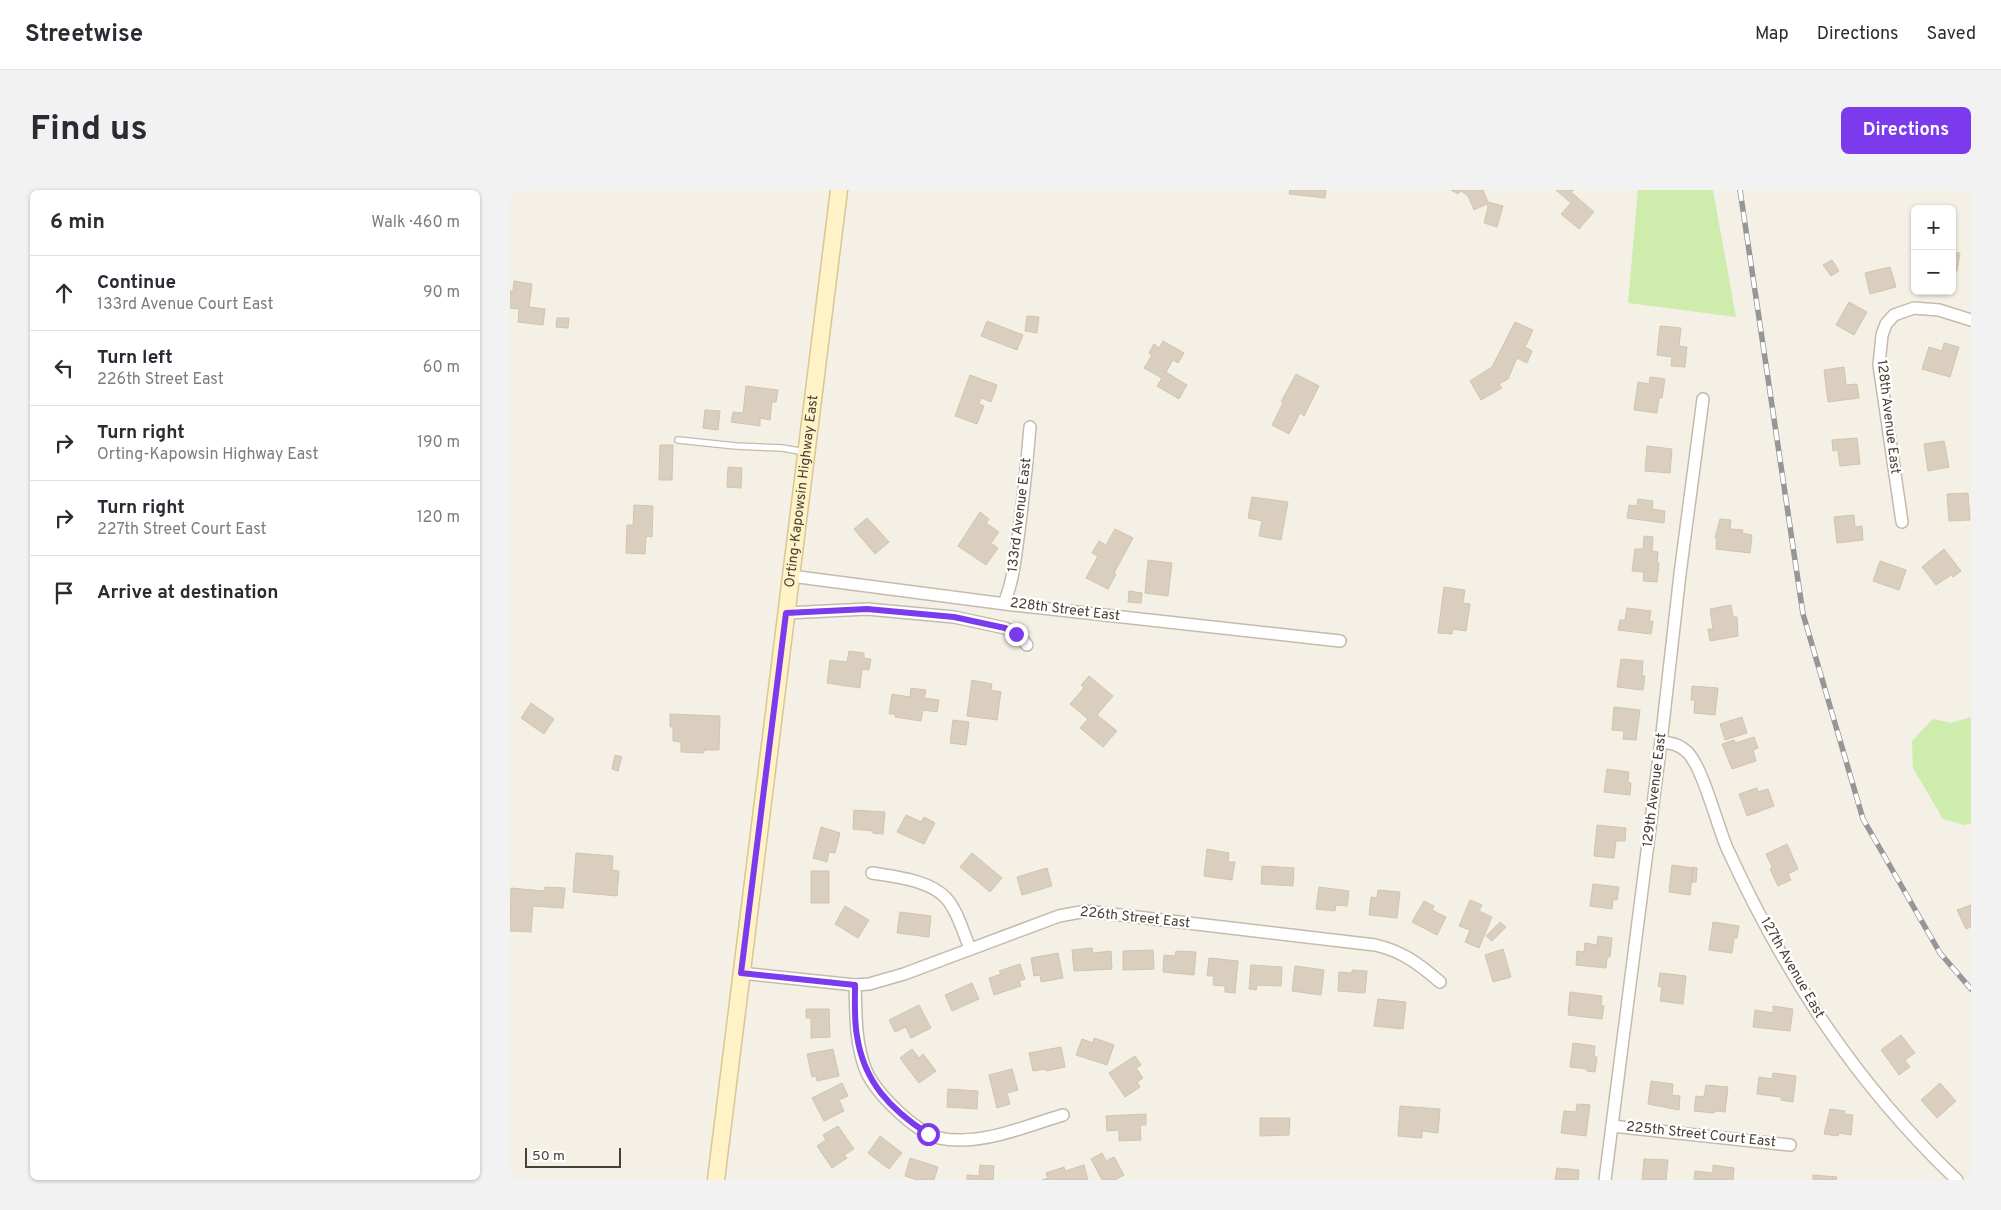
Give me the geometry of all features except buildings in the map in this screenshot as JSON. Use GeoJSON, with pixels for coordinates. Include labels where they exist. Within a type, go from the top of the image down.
{"type":"FeatureCollection","features":[{"type":"Feature","properties":{"kind":"main road","name":"Orting-Kapowsin Highway East"},"geometry":{"type":"LineString","coordinates":[[716,1180],[839,190]]}},
{"type":"Feature","properties":{"kind":"street","name":"128th Avenue East"},"geometry":{"type":"LineString","coordinates":[[1902,522],[1879,365],[1882,335],[1886,324],[1894,316],[1914,308],[1928,308],[1971,320]]}},
{"type":"Feature","properties":{"kind":"street","name":"129th Avenue East"},"geometry":{"type":"LineString","coordinates":[[1605,1180],[1703,399]]}},
{"type":"Feature","properties":{"kind":"street","name":"133rd Avenue East"},"geometry":{"type":"LineString","coordinates":[[1004,603],[1014,568],[1030,427]]}},
{"type":"Feature","properties":{"kind":"street","name":"228th Street East"},"geometry":{"type":"LineString","coordinates":[[791,576],[1004,603],[1340,641]]}},
{"type":"Feature","properties":{"kind":"street"},"geometry":{"type":"LineString","coordinates":[[786,613],[867,609],[954,617],[1005,628],[1016,634],[1027,645]]}},
{"type":"Feature","properties":{"kind":"street","name":"127th Avenue East"},"geometry":{"type":"LineString","coordinates":[[1661,742],[1677,744],[1693,758],[1727,847],[1784,960],[1837,1043],[1896,1118],[1957,1180]]}},
{"type":"Feature","properties":{"kind":"street"},"geometry":{"type":"LineString","coordinates":[[872,873],[920,884],[946,898],[952,906],[970,948]]}},
{"type":"Feature","properties":{"kind":"street","name":"226th Street East"},"geometry":{"type":"LineString","coordinates":[[741,973],[855,985],[885,980],[1059,916],[1086,912],[1375,945],[1403,954],[1416,961],[1440,982]]}},
{"type":"Feature","properties":{"kind":"street"},"geometry":{"type":"LineString","coordinates":[[855,985],[856,1034],[865,1069],[870,1079],[887,1099],[928,1134],[949,1140],[972,1140],[994,1136],[1062,1115]]}},
{"type":"Feature","properties":{"kind":"street","name":"225th Street Court East"},"geometry":{"type":"LineString","coordinates":[[1612,1126],[1790,1145]]}},
{"type":"Feature","properties":{"kind":"lane"},"geometry":{"type":"LineString","coordinates":[[678,440],[736,446],[782,448],[807,452]]}},
{"type":"Feature","properties":{"kind":"green space"},"geometry":{"type":"Polygon","coordinates":[[[1638,190],[1713,190],[1736,317],[1628,303],[1638,190]]]}},
{"type":"Feature","properties":{"kind":"green space"},"geometry":{"type":"Polygon","coordinates":[[[1971,717],[1971,823],[1965,825],[1943,819],[1913,768],[1912,741],[1933,719],[1951,723],[1971,717]]]}},
{"type":"Feature","properties":{"kind":"railway"},"geometry":{"type":"LineString","coordinates":[[1740,190],[1803,614],[1863,819],[1940,953],[1971,989]]}},
{"type":"Feature","properties":{"kind":"route"},"geometry":{"type":"LineString","coordinates":[[928,1134],[917,1127],[887,1099],[870,1079],[865,1069],[856,1034],[855,985],[741,973],[786,613],[867,609],[954,617],[987,623],[1005,628],[1016,634]]}}]}
